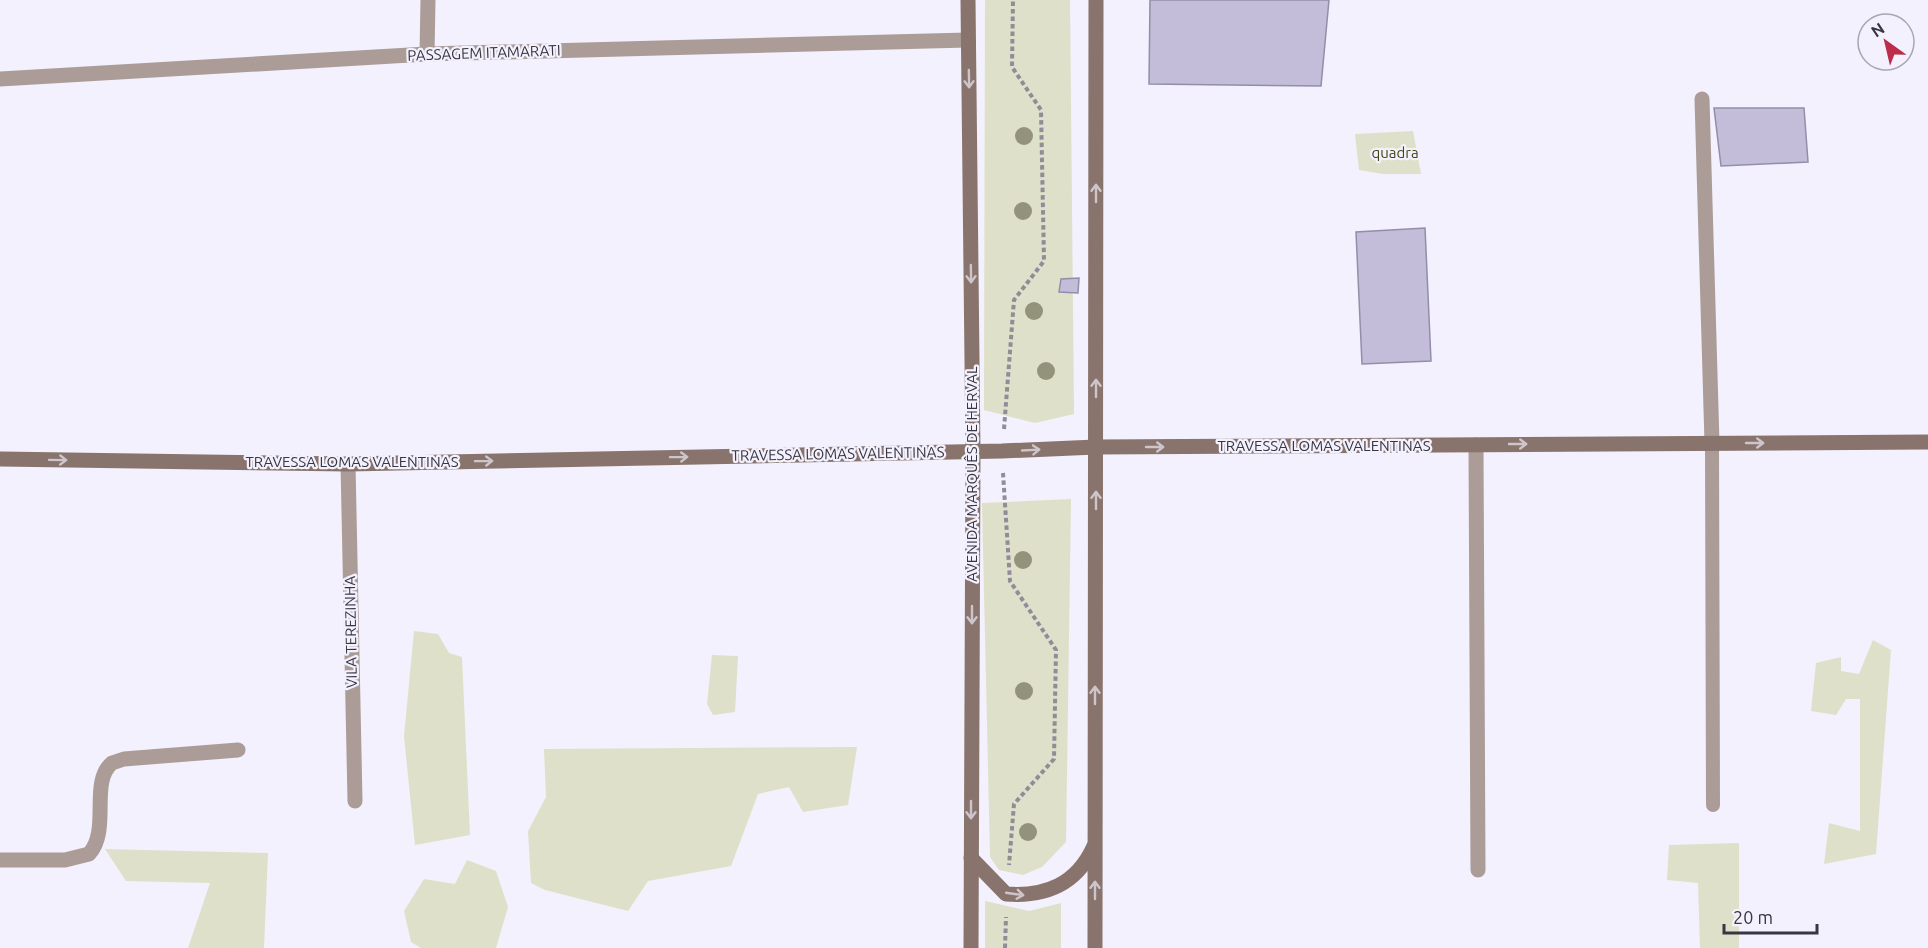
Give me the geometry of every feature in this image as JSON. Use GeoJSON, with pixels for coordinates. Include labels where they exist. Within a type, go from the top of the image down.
{"type":"FeatureCollection","features":[{"type":"Feature","properties":{"kind":"main road","name":"AVENIDA MARQUÊS DE HERVAL"},"geometry":{"type":"LineString","coordinates":[[968,0],[973,451],[971,948]]}},
{"type":"Feature","properties":{"kind":"main road"},"geometry":{"type":"LineString","coordinates":[[1095,948],[1096,0]]}},
{"type":"Feature","properties":{"kind":"main road","name":"TRAVESSA LOMAS VALENTINAS"},"geometry":{"type":"LineString","coordinates":[[0,459],[348,464],[1096,447],[1928,442]]}},
{"type":"Feature","properties":{"kind":"main road"},"geometry":{"type":"LineString","coordinates":[[971,858],[1006,894],[1028,896],[1051,891],[1066,882],[1084,864],[1095,844]]}},
{"type":"Feature","properties":{"kind":"street"},"geometry":{"type":"LineString","coordinates":[[427,54],[428,0]]}},
{"type":"Feature","properties":{"kind":"street","name":"PASSAGEM ITAMARATI"},"geometry":{"type":"LineString","coordinates":[[0,79],[427,54],[968,40]]}},
{"type":"Feature","properties":{"kind":"street"},"geometry":{"type":"LineString","coordinates":[[1702,99],[1712,443]]}},
{"type":"Feature","properties":{"kind":"street"},"geometry":{"type":"LineString","coordinates":[[1476,445],[1478,870]]}},
{"type":"Feature","properties":{"kind":"street","name":"VILA TEREZINHA"},"geometry":{"type":"LineString","coordinates":[[348,464],[355,801]]}},
{"type":"Feature","properties":{"kind":"street"},"geometry":{"type":"LineString","coordinates":[[0,860],[65,860],[89,854],[98,840],[102,778],[112,763],[124,759],[238,750]]}},
{"type":"Feature","properties":{"kind":"lane"},"geometry":{"type":"LineString","coordinates":[[1712,443],[1713,805]]}},
{"type":"Feature","properties":{"kind":"green space"},"geometry":{"type":"Polygon","coordinates":[[[985,0],[1070,0],[1074,414],[1035,423],[984,410],[985,0]]]}},
{"type":"Feature","properties":{"kind":"green space","name":"quadra"},"geometry":{"type":"Polygon","coordinates":[[[1413,131],[1421,174],[1383,174],[1359,170],[1355,134],[1413,131]]]}},
{"type":"Feature","properties":{"kind":"green space"},"geometry":{"type":"Polygon","coordinates":[[[1071,499],[1066,842],[1042,867],[1023,875],[999,870],[990,857],[982,503],[1071,499]]]}},
{"type":"Feature","properties":{"kind":"green space"},"geometry":{"type":"Polygon","coordinates":[[[414,631],[438,634],[449,653],[462,657],[470,835],[415,845],[404,736],[414,631]]]}},
{"type":"Feature","properties":{"kind":"green space"},"geometry":{"type":"Polygon","coordinates":[[[1873,640],[1891,650],[1876,854],[1824,864],[1829,823],[1860,831],[1860,699],[1846,699],[1836,715],[1811,711],[1816,663],[1841,657],[1841,671],[1859,674],[1873,640]]]}},
{"type":"Feature","properties":{"kind":"green space"},"geometry":{"type":"Polygon","coordinates":[[[712,655],[738,656],[735,712],[713,715],[707,704],[712,655]]]}},
{"type":"Feature","properties":{"kind":"green space"},"geometry":{"type":"Polygon","coordinates":[[[857,747],[848,805],[803,812],[789,787],[758,794],[731,866],[648,881],[628,911],[545,890],[531,883],[528,831],[546,797],[544,749],[857,747]]]}},
{"type":"Feature","properties":{"kind":"green space"},"geometry":{"type":"Polygon","coordinates":[[[1739,843],[1739,948],[1700,948],[1698,883],[1667,880],[1669,845],[1739,843]]]}},
{"type":"Feature","properties":{"kind":"green space"},"geometry":{"type":"Polygon","coordinates":[[[105,849],[268,853],[264,948],[188,948],[210,883],[126,881],[105,849]]]}},
{"type":"Feature","properties":{"kind":"green space"},"geometry":{"type":"Polygon","coordinates":[[[467,860],[496,871],[508,907],[496,948],[421,948],[411,942],[404,911],[424,879],[455,884],[467,860]]]}},
{"type":"Feature","properties":{"kind":"green space"},"geometry":{"type":"Polygon","coordinates":[[[985,901],[1029,911],[1061,903],[1061,948],[985,948],[985,901]]]}},
{"type":"Feature","properties":{"kind":"building"},"geometry":{"type":"Polygon","coordinates":[[[1150,0],[1329,0],[1321,86],[1149,84],[1150,0]]]}},
{"type":"Feature","properties":{"kind":"building"},"geometry":{"type":"Polygon","coordinates":[[[1714,108],[1804,108],[1808,162],[1721,166],[1714,108]]]}},
{"type":"Feature","properties":{"kind":"building"},"geometry":{"type":"Polygon","coordinates":[[[1425,228],[1431,361],[1362,364],[1356,232],[1425,228]]]}},
{"type":"Feature","properties":{"kind":"building"},"geometry":{"type":"Polygon","coordinates":[[[1079,278],[1078,293],[1059,292],[1061,279],[1079,278]]]}}]}
